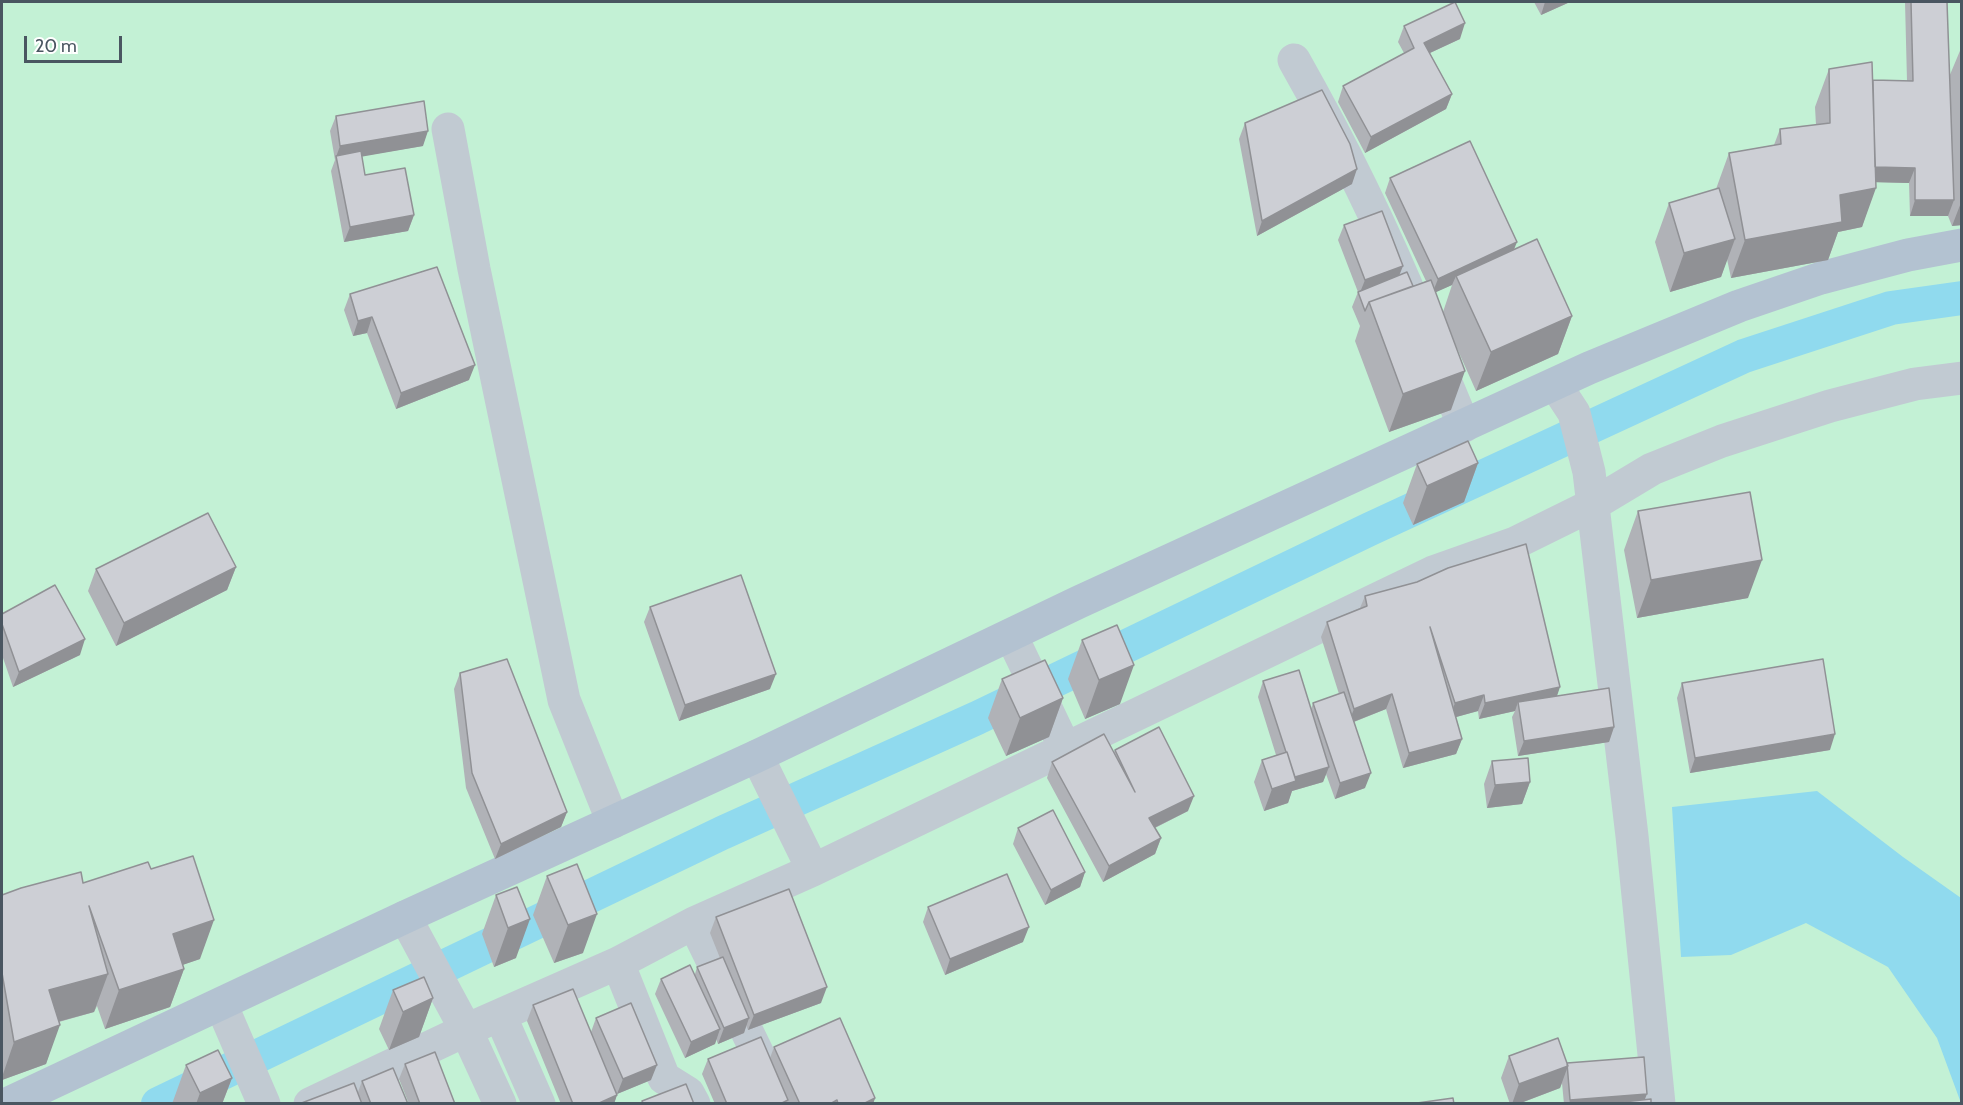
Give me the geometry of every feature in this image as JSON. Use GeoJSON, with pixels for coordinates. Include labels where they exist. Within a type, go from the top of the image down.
{"type":"FeatureCollection","features":[{"type":"Feature","properties":{"kind":"main road"},"geometry":{"type":"LineString","coordinates":[[7,1104],[1589,368],[1739,306],[1811,281],[1908,255],[1962,245]]}},
{"type":"Feature","properties":{"kind":"street"},"geometry":{"type":"LineString","coordinates":[[1294,60],[1326,117],[1390,246],[1464,426]]}},
{"type":"Feature","properties":{"kind":"street"},"geometry":{"type":"LineString","coordinates":[[448,129],[474,269],[564,700],[613,822]]}},
{"type":"Feature","properties":{"kind":"street"},"geometry":{"type":"LineString","coordinates":[[310,1104],[389,1082],[460,1019],[500,1015],[618,963],[808,859],[1065,748],[1433,572],[1515,543],[1592,505],[1652,469],[1722,441],[1830,406],[1915,384],[1962,378]]}},
{"type":"Feature","properties":{"kind":"street"},"geometry":{"type":"LineString","coordinates":[[1555,384],[1574,413],[1589,472],[1632,836],[1659,1104]]}},
{"type":"Feature","properties":{"kind":"street"},"geometry":{"type":"LineString","coordinates":[[1011,635],[1065,748]]}},
{"type":"Feature","properties":{"kind":"street"},"geometry":{"type":"LineString","coordinates":[[757,756],[808,859]]}},
{"type":"Feature","properties":{"kind":"street"},"geometry":{"type":"LineString","coordinates":[[405,917],[460,1019],[500,1104]]}},
{"type":"Feature","properties":{"kind":"street"},"geometry":{"type":"LineString","coordinates":[[694,922],[780,1104]]}},
{"type":"Feature","properties":{"kind":"street"},"geometry":{"type":"LineString","coordinates":[[618,963],[664,1078],[688,1093],[694,1104]]}},
{"type":"Feature","properties":{"kind":"street"},"geometry":{"type":"LineString","coordinates":[[221,1004],[264,1102]]}},
{"type":"Feature","properties":{"kind":"street"},"geometry":{"type":"LineString","coordinates":[[500,1015],[539,1104]]}},
{"type":"Feature","properties":{"kind":"green space"},"geometry":{"type":"Polygon","coordinates":[[[2,2],[1961,2],[1961,1103],[2,1103],[2,2]]]}},
{"type":"Feature","properties":{"kind":"water"},"geometry":{"type":"Polygon","coordinates":[[[1817,791],[1961,898],[1961,1103],[1937,1038],[1888,967],[1806,923],[1731,955],[1681,957],[1672,807],[1817,791]]]}},
{"type":"Feature","properties":{"kind":"building"},"geometry":{"type":"Polygon","coordinates":[[[1455,2],[1465,23],[1424,43],[1452,94],[1371,137],[1343,86],[1414,48],[1404,26],[1455,2]]]}},
{"type":"Feature","properties":{"kind":"building"},"geometry":{"type":"Polygon","coordinates":[[[1911,2],[1947,2],[1954,200],[1915,200],[1915,168],[1875,167],[1873,80],[1913,81],[1911,2]]]}},
{"type":"Feature","properties":{"kind":"building"},"geometry":{"type":"Polygon","coordinates":[[[1961,46],[1962,46],[1962,111],[1961,46]]]}},
{"type":"Feature","properties":{"kind":"building"},"geometry":{"type":"Polygon","coordinates":[[[1872,62],[1876,188],[1840,195],[1842,222],[1745,240],[1729,153],[1781,144],[1780,129],[1830,123],[1829,69],[1872,62]]]}},
{"type":"Feature","properties":{"kind":"building"},"geometry":{"type":"Polygon","coordinates":[[[1322,90],[1350,144],[1357,169],[1262,221],[1245,123],[1322,90]]]}},
{"type":"Feature","properties":{"kind":"building"},"geometry":{"type":"Polygon","coordinates":[[[424,101],[428,131],[340,146],[336,116],[424,101]]]}},
{"type":"Feature","properties":{"kind":"building"},"geometry":{"type":"Polygon","coordinates":[[[1470,141],[1517,242],[1438,279],[1390,178],[1470,141]]]}},
{"type":"Feature","properties":{"kind":"building"},"geometry":{"type":"Polygon","coordinates":[[[361,151],[365,175],[405,168],[414,215],[350,227],[336,156],[361,151]]]}},
{"type":"Feature","properties":{"kind":"building"},"geometry":{"type":"Polygon","coordinates":[[[1719,188],[1735,239],[1684,253],[1669,203],[1719,188]]]}},
{"type":"Feature","properties":{"kind":"building"},"geometry":{"type":"Polygon","coordinates":[[[1382,211],[1403,266],[1365,280],[1344,225],[1382,211]]]}},
{"type":"Feature","properties":{"kind":"building"},"geometry":{"type":"Polygon","coordinates":[[[1537,239],[1572,316],[1491,352],[1456,276],[1537,239]]]}},
{"type":"Feature","properties":{"kind":"building"},"geometry":{"type":"Polygon","coordinates":[[[437,267],[475,365],[401,393],[372,317],[358,321],[350,294],[437,267]]]}},
{"type":"Feature","properties":{"kind":"building"},"geometry":{"type":"Polygon","coordinates":[[[1407,272],[1413,286],[1369,302],[1365,311],[1358,292],[1407,272]]]}},
{"type":"Feature","properties":{"kind":"building"},"geometry":{"type":"Polygon","coordinates":[[[1431,280],[1465,371],[1403,394],[1369,302],[1431,280]]]}},
{"type":"Feature","properties":{"kind":"building"},"geometry":{"type":"Polygon","coordinates":[[[1468,441],[1478,463],[1427,486],[1417,464],[1468,441]]]}},
{"type":"Feature","properties":{"kind":"building"},"geometry":{"type":"Polygon","coordinates":[[[1750,492],[1762,560],[1651,580],[1638,511],[1750,492]]]}},
{"type":"Feature","properties":{"kind":"building"},"geometry":{"type":"Polygon","coordinates":[[[208,513],[236,567],[124,623],[96,569],[208,513]]]}},
{"type":"Feature","properties":{"kind":"building"},"geometry":{"type":"Polygon","coordinates":[[[1526,544],[1560,687],[1485,703],[1484,695],[1455,703],[1430,627],[1462,739],[1409,753],[1392,694],[1354,709],[1327,622],[1367,606],[1365,596],[1417,582],[1448,568],[1526,544]]]}},
{"type":"Feature","properties":{"kind":"building"},"geometry":{"type":"Polygon","coordinates":[[[741,575],[776,674],[685,705],[650,607],[741,575]]]}},
{"type":"Feature","properties":{"kind":"building"},"geometry":{"type":"Polygon","coordinates":[[[55,585],[85,639],[19,672],[2,624],[2,614],[55,585]]]}},
{"type":"Feature","properties":{"kind":"building"},"geometry":{"type":"Polygon","coordinates":[[[1117,625],[1134,665],[1099,680],[1082,640],[1117,625]]]}},
{"type":"Feature","properties":{"kind":"building"},"geometry":{"type":"Polygon","coordinates":[[[507,659],[567,812],[501,844],[472,773],[460,673],[507,659]]]}},
{"type":"Feature","properties":{"kind":"building"},"geometry":{"type":"Polygon","coordinates":[[[1823,659],[1835,734],[1695,758],[1682,683],[1823,659]]]}},
{"type":"Feature","properties":{"kind":"building"},"geometry":{"type":"Polygon","coordinates":[[[1045,660],[1063,698],[1020,718],[1002,679],[1045,660]]]}},
{"type":"Feature","properties":{"kind":"building"},"geometry":{"type":"Polygon","coordinates":[[[1299,670],[1329,767],[1295,777],[1263,681],[1299,670]]]}},
{"type":"Feature","properties":{"kind":"building"},"geometry":{"type":"Polygon","coordinates":[[[1609,688],[1614,727],[1524,741],[1518,702],[1609,688]]]}},
{"type":"Feature","properties":{"kind":"building"},"geometry":{"type":"Polygon","coordinates":[[[1344,692],[1371,773],[1340,783],[1313,703],[1344,692]]]}},
{"type":"Feature","properties":{"kind":"building"},"geometry":{"type":"Polygon","coordinates":[[[1159,727],[1194,796],[1149,818],[1161,838],[1109,866],[1052,762],[1104,734],[1135,792],[1115,750],[1159,727]]]}},
{"type":"Feature","properties":{"kind":"building"},"geometry":{"type":"Polygon","coordinates":[[[1287,752],[1296,781],[1272,789],[1262,760],[1287,752]]]}},
{"type":"Feature","properties":{"kind":"building"},"geometry":{"type":"Polygon","coordinates":[[[1528,758],[1530,782],[1495,785],[1492,761],[1528,758]]]}},
{"type":"Feature","properties":{"kind":"building"},"geometry":{"type":"Polygon","coordinates":[[[1053,810],[1085,872],[1051,890],[1018,828],[1053,810]]]}},
{"type":"Feature","properties":{"kind":"building"},"geometry":{"type":"Polygon","coordinates":[[[193,856],[214,920],[173,934],[184,969],[119,990],[89,906],[108,974],[49,990],[60,1025],[14,1042],[2,973],[2,895],[81,872],[83,883],[148,862],[151,869],[193,856]]]}},
{"type":"Feature","properties":{"kind":"building"},"geometry":{"type":"Polygon","coordinates":[[[577,864],[597,914],[568,925],[547,876],[577,864]]]}},
{"type":"Feature","properties":{"kind":"building"},"geometry":{"type":"Polygon","coordinates":[[[1007,874],[1029,927],[950,959],[928,907],[1007,874]]]}},
{"type":"Feature","properties":{"kind":"building"},"geometry":{"type":"Polygon","coordinates":[[[517,887],[530,919],[508,928],[496,895],[517,887]]]}},
{"type":"Feature","properties":{"kind":"building"},"geometry":{"type":"Polygon","coordinates":[[[789,889],[827,987],[754,1015],[716,917],[789,889]]]}},
{"type":"Feature","properties":{"kind":"building"},"geometry":{"type":"Polygon","coordinates":[[[723,957],[749,1018],[724,1028],[697,967],[723,957]]]}},
{"type":"Feature","properties":{"kind":"building"},"geometry":{"type":"Polygon","coordinates":[[[690,965],[720,1029],[691,1042],[661,979],[690,965]]]}},
{"type":"Feature","properties":{"kind":"building"},"geometry":{"type":"Polygon","coordinates":[[[424,977],[433,998],[403,1012],[393,990],[424,977]]]}},
{"type":"Feature","properties":{"kind":"building"},"geometry":{"type":"Polygon","coordinates":[[[573,989],[617,1095],[597,1104],[573,1104],[533,1005],[573,989]]]}},
{"type":"Feature","properties":{"kind":"building"},"geometry":{"type":"Polygon","coordinates":[[[631,1003],[657,1065],[623,1079],[596,1018],[631,1003]]]}},
{"type":"Feature","properties":{"kind":"building"},"geometry":{"type":"Polygon","coordinates":[[[840,1018],[875,1098],[863,1104],[838,1104],[837,1100],[830,1104],[800,1104],[774,1047],[840,1018]]]}},
{"type":"Feature","properties":{"kind":"building"},"geometry":{"type":"Polygon","coordinates":[[[761,1037],[788,1100],[780,1104],[727,1104],[708,1059],[761,1037]]]}},
{"type":"Feature","properties":{"kind":"building"},"geometry":{"type":"Polygon","coordinates":[[[1558,1038],[1568,1066],[1519,1084],[1509,1056],[1558,1038]]]}},
{"type":"Feature","properties":{"kind":"building"},"geometry":{"type":"Polygon","coordinates":[[[218,1050],[232,1078],[200,1093],[186,1065],[218,1050]]]}},
{"type":"Feature","properties":{"kind":"building"},"geometry":{"type":"Polygon","coordinates":[[[435,1052],[455,1104],[420,1104],[405,1064],[435,1052]]]}},
{"type":"Feature","properties":{"kind":"building"},"geometry":{"type":"Polygon","coordinates":[[[1644,1057],[1647,1094],[1570,1100],[1567,1063],[1644,1057]]]}},
{"type":"Feature","properties":{"kind":"building"},"geometry":{"type":"Polygon","coordinates":[[[393,1068],[408,1104],[371,1104],[362,1081],[393,1068]]]}},
{"type":"Feature","properties":{"kind":"building"},"geometry":{"type":"Polygon","coordinates":[[[354,1083],[362,1104],[299,1104],[354,1083]]]}},
{"type":"Feature","properties":{"kind":"building"},"geometry":{"type":"Polygon","coordinates":[[[686,1084],[694,1104],[643,1104],[642,1101],[686,1084]]]}},
{"type":"Feature","properties":{"kind":"building"},"geometry":{"type":"Polygon","coordinates":[[[1453,1098],[1454,1104],[1410,1104],[1453,1098]]]}},
{"type":"Feature","properties":{"kind":"building"},"geometry":{"type":"Polygon","coordinates":[[[1651,1099],[1651,1104],[1605,1104],[1651,1099]]]}},
{"type":"Feature","properties":{"kind":"waterway"},"geometry":{"type":"LineString","coordinates":[[158,1104],[722,833],[977,718],[1370,529],[1744,356],[1891,308],[1962,298]]}}]}
